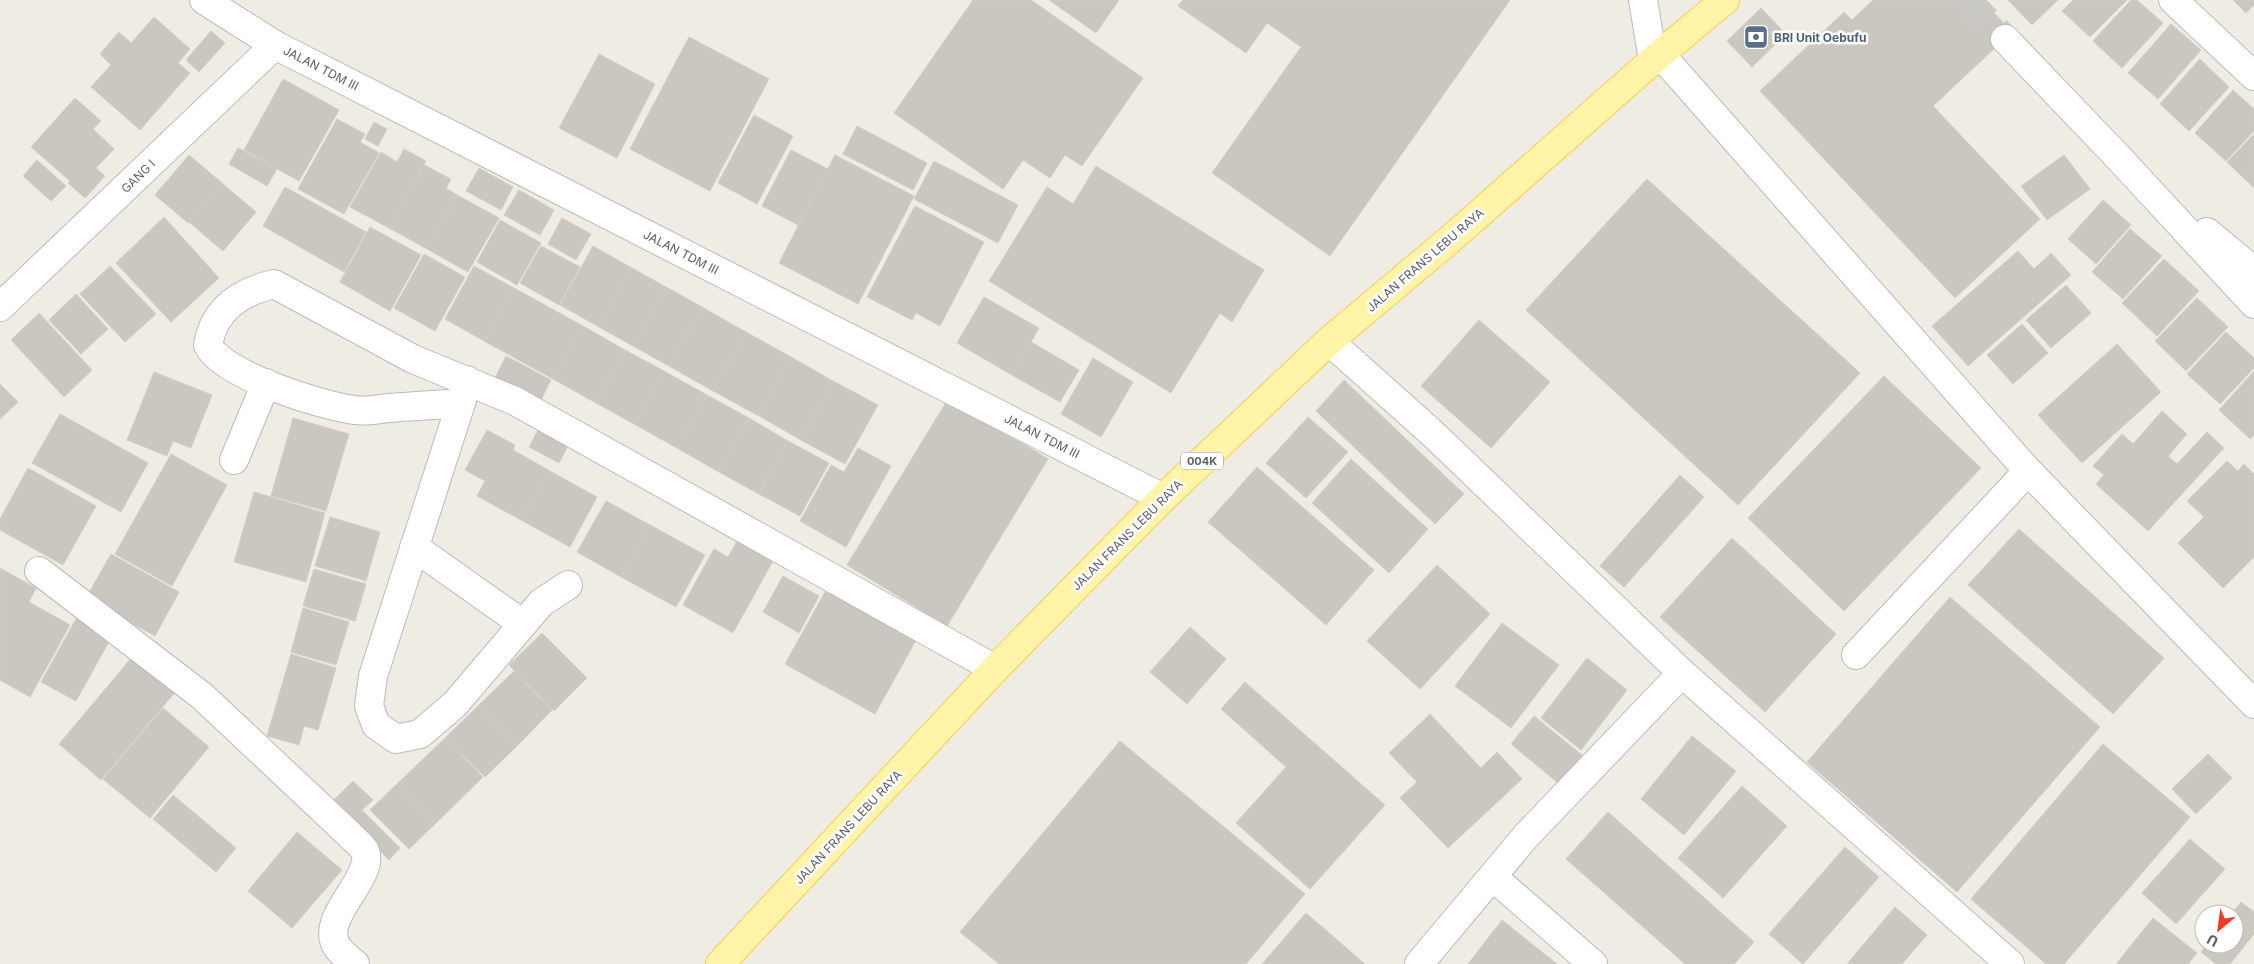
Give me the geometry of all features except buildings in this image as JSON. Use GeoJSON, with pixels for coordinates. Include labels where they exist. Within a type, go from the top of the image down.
{"type":"FeatureCollection","features":[{"type":"Feature","properties":{"kind":"main road","name":"JALAN FRANS LEBU RAYA"},"geometry":{"type":"LineString","coordinates":[[720,964],[995,669],[1163,498],[1329,341],[1454,236],[1656,57],[1725,0]]}},
{"type":"Feature","properties":{"kind":"street","name":"JALAN TDM III"},"geometry":{"type":"LineString","coordinates":[[204,0],[275,45],[1163,498]]}},
{"type":"Feature","properties":{"kind":"street"},"geometry":{"type":"LineString","coordinates":[[1644,0],[1656,57],[2028,471],[2254,704]]}},
{"type":"Feature","properties":{"kind":"street"},"geometry":{"type":"LineString","coordinates":[[2173,0],[2254,76]]}},
{"type":"Feature","properties":{"kind":"street"},"geometry":{"type":"LineString","coordinates":[[2005,39],[2117,156],[2254,304]]}},
{"type":"Feature","properties":{"kind":"street","name":"GANG I"},"geometry":{"type":"LineString","coordinates":[[0,307],[275,45]]}},
{"type":"Feature","properties":{"kind":"street"},"geometry":{"type":"LineString","coordinates":[[2117,156],[2254,271]]}},
{"type":"Feature","properties":{"kind":"street"},"geometry":{"type":"LineString","coordinates":[[464,392],[413,359],[274,284],[244,294],[226,307],[217,318],[208,345],[212,352],[231,366],[266,383],[300,397],[357,411],[464,392],[515,401],[995,669]]}},
{"type":"Feature","properties":{"kind":"street"},"geometry":{"type":"LineString","coordinates":[[1329,341],[1432,433],[1682,672],[2010,964]]}},
{"type":"Feature","properties":{"kind":"street"},"geometry":{"type":"LineString","coordinates":[[234,460],[266,383]]}},
{"type":"Feature","properties":{"kind":"street"},"geometry":{"type":"LineString","coordinates":[[464,392],[373,676],[369,706],[376,726],[396,739],[420,734],[455,704],[541,603],[568,585]]}},
{"type":"Feature","properties":{"kind":"street"},"geometry":{"type":"LineString","coordinates":[[1856,655],[2028,471]]}},
{"type":"Feature","properties":{"kind":"street"},"geometry":{"type":"LineString","coordinates":[[414,547],[523,624]]}},
{"type":"Feature","properties":{"kind":"street"},"geometry":{"type":"LineString","coordinates":[[39,571],[202,696],[349,834],[365,852],[365,865],[336,919],[333,932],[337,947],[355,964]]}},
{"type":"Feature","properties":{"kind":"street"},"geometry":{"type":"LineString","coordinates":[[1419,964],[1526,836],[1682,672]]}},
{"type":"Feature","properties":{"kind":"street"},"geometry":{"type":"LineString","coordinates":[[1493,877],[1593,964]]}},
{"type":"Feature","properties":{"kind":"tunnel"},"geometry":{"type":"LineString","coordinates":[[1967,0],[2005,39]]}},
{"type":"Feature","properties":{"kind":"place","name":"BRI Unit Oebufu"},"geometry":{"type":"Point","coordinates":[1756,37]}}]}
